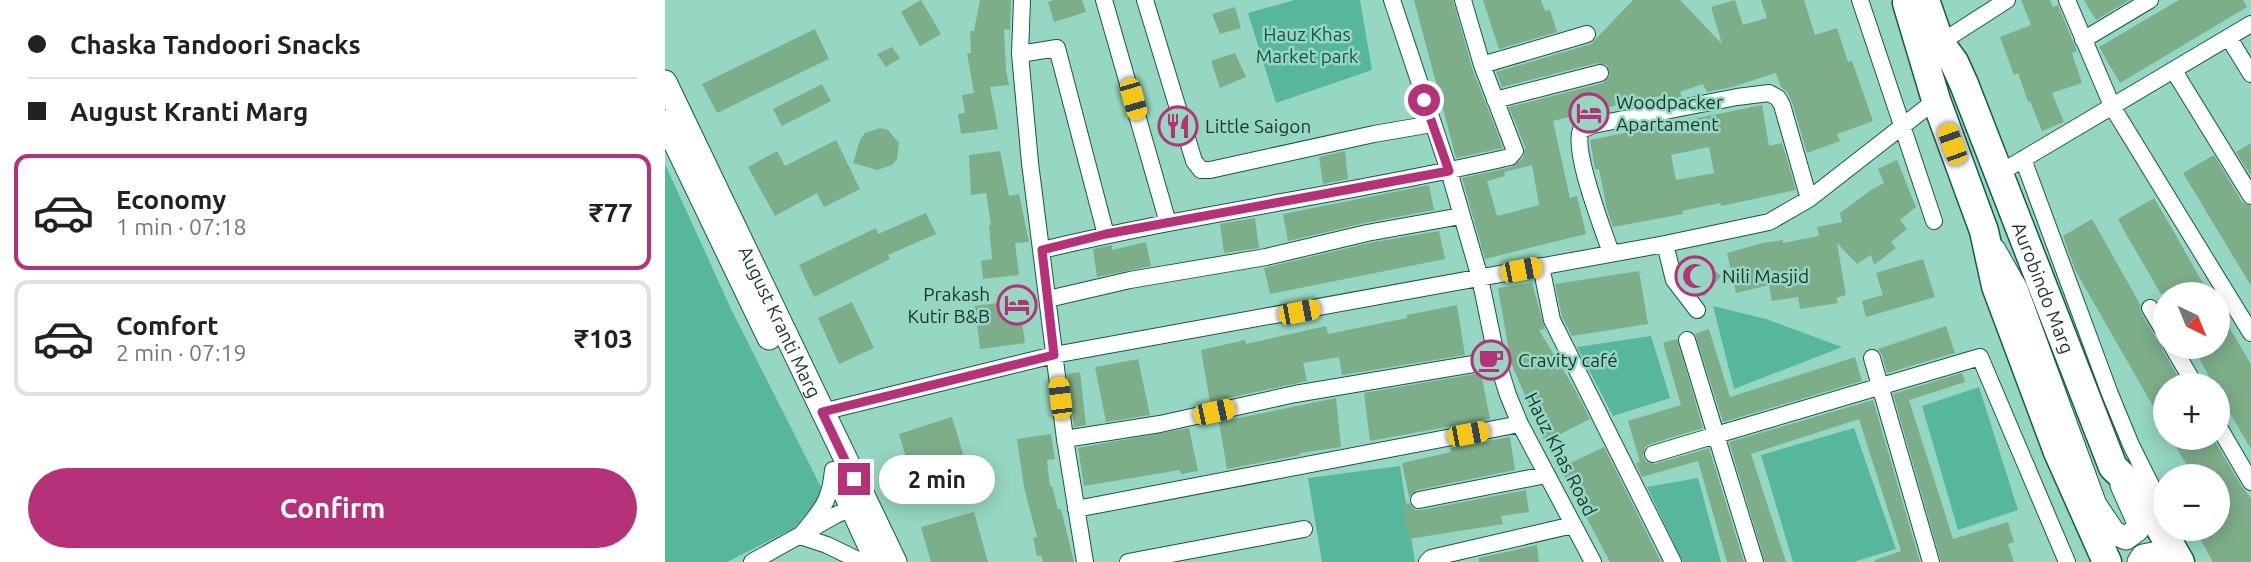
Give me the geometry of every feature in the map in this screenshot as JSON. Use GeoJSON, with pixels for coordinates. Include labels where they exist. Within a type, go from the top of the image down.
{"type":"FeatureCollection","features":[{"type":"Feature","properties":{"kind":"highway","name":"Aurobindo Marg"},"geometry":{"type":"LineString","coordinates":[[1906,0],[1936,100],[1984,231],[1996,286],[2048,426],[2107,562]]}},
{"type":"Feature","properties":{"kind":"highway","name":"Aurobindo Marg"},"geometry":{"type":"LineString","coordinates":[[1925,0],[1940,43],[1954,62],[1964,84],[2113,467],[2139,492],[2180,562]]}},
{"type":"Feature","properties":{"kind":"main road","name":"August Kranti Marg"},"geometry":{"type":"LineString","coordinates":[[665,82],[822,412],[859,504],[877,562]]}},
{"type":"Feature","properties":{"kind":"main road","name":"August Kranti Marg"},"geometry":{"type":"LineString","coordinates":[[665,122],[833,470],[859,504],[895,562]]}},
{"type":"Feature","properties":{"kind":"main road"},"geometry":{"type":"LineString","coordinates":[[1984,231],[2016,289],[2095,505],[2114,533],[2126,538],[2137,530],[2139,521],[2113,467]]}},
{"type":"Feature","properties":{"kind":"main road"},"geometry":{"type":"LineString","coordinates":[[2139,562],[2143,556],[2153,554],[2164,562]]}},
{"type":"Feature","properties":{"kind":"street"},"geometry":{"type":"LineString","coordinates":[[1104,0],[1168,223]]}},
{"type":"Feature","properties":{"kind":"street","name":"Hauz Khas Road"},"geometry":{"type":"LineString","coordinates":[[1392,0],[1449,171],[1480,278],[1497,360],[1508,396],[1546,475],[1593,562]]}},
{"type":"Feature","properties":{"kind":"street"},"geometry":{"type":"LineString","coordinates":[[1042,250],[1106,234],[1449,171],[1510,157],[1514,154],[1482,65],[1463,0]]}},
{"type":"Feature","properties":{"kind":"street"},"geometry":{"type":"LineString","coordinates":[[1860,0],[1934,221]]}},
{"type":"Feature","properties":{"kind":"street"},"geometry":{"type":"LineString","coordinates":[[1940,43],[2007,0]]}},
{"type":"Feature","properties":{"kind":"street"},"geometry":{"type":"LineString","coordinates":[[2067,0],[2113,108],[2251,333]]}},
{"type":"Feature","properties":{"kind":"street"},"geometry":{"type":"LineString","coordinates":[[2083,40],[2150,0]]}},
{"type":"Feature","properties":{"kind":"street"},"geometry":{"type":"LineString","coordinates":[[1025,1],[1020,54],[1030,163],[1065,439],[1086,562]]}},
{"type":"Feature","properties":{"kind":"street"},"geometry":{"type":"LineString","coordinates":[[1149,1],[1194,161],[1201,170],[1432,124]]}},
{"type":"Feature","properties":{"kind":"street"},"geometry":{"type":"LineString","coordinates":[[1998,174],[2251,24]]}},
{"type":"Feature","properties":{"kind":"street"},"geometry":{"type":"LineString","coordinates":[[1482,65],[1587,34]]}},
{"type":"Feature","properties":{"kind":"street"},"geometry":{"type":"LineString","coordinates":[[2229,38],[2251,74]]}},
{"type":"Feature","properties":{"kind":"street"},"geometry":{"type":"LineString","coordinates":[[1020,54],[1057,48],[1106,234]]}},
{"type":"Feature","properties":{"kind":"street"},"geometry":{"type":"LineString","coordinates":[[2174,71],[2251,196]]}},
{"type":"Feature","properties":{"kind":"street"},"geometry":{"type":"LineString","coordinates":[[1495,100],[1600,73]]}},
{"type":"Feature","properties":{"kind":"street"},"geometry":{"type":"LineString","coordinates":[[1611,253],[1586,176],[1578,140],[1581,130],[1593,125],[1769,93],[1782,105],[1809,199]]}},
{"type":"Feature","properties":{"kind":"street"},"geometry":{"type":"LineString","coordinates":[[822,412],[1054,355],[1665,244],[1769,222],[1809,199],[1936,100]]}},
{"type":"Feature","properties":{"kind":"street"},"geometry":{"type":"LineString","coordinates":[[2023,159],[2110,394],[2136,456],[2153,488]]}},
{"type":"Feature","properties":{"kind":"street"},"geometry":{"type":"LineString","coordinates":[[1048,299],[1130,280],[1266,257],[1367,233],[1461,216]]}},
{"type":"Feature","properties":{"kind":"street"},"geometry":{"type":"LineString","coordinates":[[1665,244],[1674,279],[1696,310]]}},
{"type":"Feature","properties":{"kind":"street"},"geometry":{"type":"LineString","coordinates":[[1541,266],[1552,320],[1672,562]]}},
{"type":"Feature","properties":{"kind":"street"},"geometry":{"type":"LineString","coordinates":[[2150,308],[2153,313]]}},
{"type":"Feature","properties":{"kind":"street"},"geometry":{"type":"LineString","coordinates":[[1687,340],[1755,562]]}},
{"type":"Feature","properties":{"kind":"street"},"geometry":{"type":"LineString","coordinates":[[1653,454],[1980,356],[2067,562]]}},
{"type":"Feature","properties":{"kind":"street"},"geometry":{"type":"LineString","coordinates":[[1872,358],[1931,562]]}},
{"type":"Feature","properties":{"kind":"street"},"geometry":{"type":"LineString","coordinates":[[1065,439],[1160,424],[1295,394],[1497,360]]}},
{"type":"Feature","properties":{"kind":"street"},"geometry":{"type":"LineString","coordinates":[[1076,509],[1520,424]]}},
{"type":"Feature","properties":{"kind":"street"},"geometry":{"type":"LineString","coordinates":[[2230,446],[2251,482]]}},
{"type":"Feature","properties":{"kind":"street"},"geometry":{"type":"LineString","coordinates":[[800,536],[825,506],[833,470]]}},
{"type":"Feature","properties":{"kind":"street"},"geometry":{"type":"LineString","coordinates":[[1419,500],[1546,475]]}},
{"type":"Feature","properties":{"kind":"street"},"geometry":{"type":"LineString","coordinates":[[752,562],[859,504]]}},
{"type":"Feature","properties":{"kind":"street"},"geometry":{"type":"LineString","coordinates":[[1427,562],[1431,558],[1573,525]]}},
{"type":"Feature","properties":{"kind":"street"},"geometry":{"type":"LineString","coordinates":[[1128,562],[1304,529]]}},
{"type":"Feature","properties":{"kind":"street"},"geometry":{"type":"LineString","coordinates":[[800,536],[827,545],[862,562]]}},
{"type":"Feature","properties":{"kind":"street"},"geometry":{"type":"LineString","coordinates":[[2183,541],[2195,562]]}},
{"type":"Feature","properties":{"kind":"green space","name":"Hauz Khas Market park"},"geometry":{"type":"Polygon","coordinates":[[[1295,0],[1360,0],[1372,70],[1276,103],[1248,13],[1295,0]]]}},
{"type":"Feature","properties":{"kind":"green space"},"geometry":{"type":"Polygon","coordinates":[[[665,164],[732,311],[822,489],[821,497],[794,528],[727,562],[665,562],[665,164]]]}},
{"type":"Feature","properties":{"kind":"green space"},"geometry":{"type":"Polygon","coordinates":[[[1713,306],[1766,319],[1842,347],[1734,389],[1713,306]]]}},
{"type":"Feature","properties":{"kind":"green space"},"geometry":{"type":"Polygon","coordinates":[[[1651,336],[1670,398],[1613,416],[1577,347],[1651,336]]]}},
{"type":"Feature","properties":{"kind":"green space"},"geometry":{"type":"Polygon","coordinates":[[[1979,387],[2018,510],[1958,530],[1922,406],[1979,387]]]}},
{"type":"Feature","properties":{"kind":"green space"},"geometry":{"type":"Polygon","coordinates":[[[1854,428],[1896,549],[1853,562],[1793,562],[1761,455],[1854,428]]]}},
{"type":"Feature","properties":{"kind":"green space"},"geometry":{"type":"Polygon","coordinates":[[[1400,466],[1415,562],[1322,562],[1308,478],[1400,466]]]}},
{"type":"Feature","properties":{"kind":"green space"},"geometry":{"type":"Polygon","coordinates":[[[1698,478],[1721,562],[1683,562],[1647,487],[1698,478]]]}},
{"type":"Feature","properties":{"kind":"building"},"geometry":{"type":"Polygon","coordinates":[[[921,0],[941,34],[920,46],[901,12],[921,0]]]}},
{"type":"Feature","properties":{"kind":"building"},"geometry":{"type":"Polygon","coordinates":[[[980,0],[1011,0],[1010,30],[1004,29],[1009,85],[990,87],[998,129],[961,134],[958,114],[965,113],[962,95],[974,93],[967,53],[971,53],[970,31],[974,31],[980,0]]]}},
{"type":"Feature","properties":{"kind":"building"},"geometry":{"type":"Polygon","coordinates":[[[1082,0],[1086,12],[1054,22],[1048,2],[1082,0]]]}},
{"type":"Feature","properties":{"kind":"building"},"geometry":{"type":"Polygon","coordinates":[[[1414,0],[1453,0],[1472,68],[1503,148],[1456,158],[1414,0]]]}},
{"type":"Feature","properties":{"kind":"building"},"geometry":{"type":"Polygon","coordinates":[[[1483,0],[1541,0],[1545,11],[1550,10],[1557,32],[1499,49],[1483,0]]]}},
{"type":"Feature","properties":{"kind":"building"},"geometry":{"type":"Polygon","coordinates":[[[1633,0],[1680,0],[1722,44],[1711,7],[1735,0],[1743,25],[1767,18],[1761,0],[1804,0],[1815,35],[1837,28],[1873,121],[1837,134],[1840,141],[1807,153],[1792,102],[1781,87],[1776,73],[1707,92],[1703,84],[1680,92],[1682,97],[1662,101],[1661,96],[1633,101],[1553,121],[1570,198],[1577,196],[1586,234],[1485,259],[1462,178],[1512,167],[1523,158],[1525,147],[1509,107],[1603,83],[1610,75],[1607,65],[1597,63],[1502,87],[1496,72],[1591,44],[1633,0]],[[1532,165],[1504,172],[1505,176],[1487,181],[1497,216],[1539,205],[1532,165]]]}},
{"type":"Feature","properties":{"kind":"building"},"geometry":{"type":"Polygon","coordinates":[[[2021,0],[2050,0],[2053,7],[2058,5],[2077,51],[2072,53],[2082,83],[2052,93],[2064,122],[2042,131],[2018,73],[2014,75],[2000,37],[2031,25],[2021,0]]]}},
{"type":"Feature","properties":{"kind":"building"},"geometry":{"type":"Polygon","coordinates":[[[2084,0],[2130,0],[2096,20],[2084,0]]]}},
{"type":"Feature","properties":{"kind":"building"},"geometry":{"type":"Polygon","coordinates":[[[2179,0],[2243,0],[2247,7],[2120,83],[2099,47],[2179,0]]]}},
{"type":"Feature","properties":{"kind":"building"},"geometry":{"type":"Polygon","coordinates":[[[1235,7],[1241,28],[1220,34],[1212,14],[1235,7]]]}},
{"type":"Feature","properties":{"kind":"building"},"geometry":{"type":"Polygon","coordinates":[[[815,29],[829,59],[717,113],[702,84],[815,29]]]}},
{"type":"Feature","properties":{"kind":"building"},"geometry":{"type":"Polygon","coordinates":[[[892,47],[900,58],[886,67],[877,54],[892,47]]]}},
{"type":"Feature","properties":{"kind":"building"},"geometry":{"type":"Polygon","coordinates":[[[1235,53],[1246,77],[1220,88],[1211,61],[1235,53]]]}},
{"type":"Feature","properties":{"kind":"building"},"geometry":{"type":"Polygon","coordinates":[[[822,84],[831,101],[782,126],[773,109],[822,84]]]}},
{"type":"Feature","properties":{"kind":"building"},"geometry":{"type":"Polygon","coordinates":[[[1762,105],[1769,146],[1782,143],[1796,190],[1721,206],[1720,203],[1682,211],[1683,214],[1613,227],[1599,169],[1595,169],[1590,140],[1762,105]],[[1709,147],[1671,155],[1676,180],[1714,173],[1709,147]]]}},
{"type":"Feature","properties":{"kind":"building"},"geometry":{"type":"Polygon","coordinates":[[[880,128],[888,130],[899,143],[897,159],[892,165],[877,170],[853,163],[865,133],[880,128]]]}},
{"type":"Feature","properties":{"kind":"building"},"geometry":{"type":"Polygon","coordinates":[[[836,140],[860,189],[824,207],[817,193],[775,216],[748,167],[777,151],[785,166],[836,140]]]}},
{"type":"Feature","properties":{"kind":"building"},"geometry":{"type":"Polygon","coordinates":[[[2251,143],[2251,176],[2236,152],[2251,143]]]}},
{"type":"Feature","properties":{"kind":"building"},"geometry":{"type":"Polygon","coordinates":[[[1000,151],[1009,196],[1019,194],[1029,242],[1015,243],[1019,275],[983,279],[981,261],[992,259],[991,225],[986,193],[971,195],[969,155],[1000,151]]]}},
{"type":"Feature","properties":{"kind":"building"},"geometry":{"type":"Polygon","coordinates":[[[1345,151],[1348,179],[1323,184],[1319,157],[1345,151]]]}},
{"type":"Feature","properties":{"kind":"building"},"geometry":{"type":"Polygon","coordinates":[[[2214,155],[2242,202],[2251,206],[2251,286],[2183,173],[2214,155]]]}},
{"type":"Feature","properties":{"kind":"building"},"geometry":{"type":"Polygon","coordinates":[[[1897,160],[1916,207],[1900,220],[1907,229],[1891,242],[1896,248],[1874,265],[1871,255],[1857,264],[1837,243],[1846,295],[1836,298],[1838,303],[1800,309],[1798,297],[1772,301],[1769,285],[1736,293],[1727,253],[1762,243],[1783,240],[1783,243],[1819,236],[1817,227],[1842,222],[1840,213],[1884,183],[1878,169],[1897,160]]]}},
{"type":"Feature","properties":{"kind":"building"},"geometry":{"type":"Polygon","coordinates":[[[1429,185],[1434,210],[1288,241],[1283,214],[1429,185]]]}},
{"type":"Feature","properties":{"kind":"building"},"geometry":{"type":"Polygon","coordinates":[[[2154,198],[2202,282],[2154,282],[2118,219],[2154,198]]]}},
{"type":"Feature","properties":{"kind":"building"},"geometry":{"type":"Polygon","coordinates":[[[926,213],[936,234],[888,255],[890,259],[814,297],[799,265],[876,228],[878,234],[926,213]]]}},
{"type":"Feature","properties":{"kind":"building"},"geometry":{"type":"Polygon","coordinates":[[[1255,218],[1259,248],[1224,253],[1220,224],[1255,218]]]}},
{"type":"Feature","properties":{"kind":"building"},"geometry":{"type":"Polygon","coordinates":[[[2092,219],[2140,304],[2141,313],[2153,333],[2153,359],[2168,359],[2176,373],[2153,373],[2153,406],[2075,270],[2063,236],[2092,219]]]}},
{"type":"Feature","properties":{"kind":"building"},"geometry":{"type":"Polygon","coordinates":[[[1439,231],[1445,259],[1270,294],[1264,268],[1369,243],[1439,231]]]}},
{"type":"Feature","properties":{"kind":"building"},"geometry":{"type":"Polygon","coordinates":[[[1146,242],[1151,266],[1097,277],[1093,249],[1112,245],[1112,250],[1146,242]]]}},
{"type":"Feature","properties":{"kind":"building"},"geometry":{"type":"Polygon","coordinates":[[[1696,257],[1721,276],[1704,297],[1683,273],[1696,257]]]}},
{"type":"Feature","properties":{"kind":"building"},"geometry":{"type":"Polygon","coordinates":[[[1923,259],[1935,297],[1866,317],[1862,301],[1883,295],[1876,273],[1923,259]]]}},
{"type":"Feature","properties":{"kind":"building"},"geometry":{"type":"Polygon","coordinates":[[[1639,271],[1648,324],[1572,336],[1562,317],[1555,284],[1639,271]]]}},
{"type":"Feature","properties":{"kind":"building"},"geometry":{"type":"Polygon","coordinates":[[[1532,283],[1545,329],[1539,330],[1590,419],[1545,442],[1511,363],[1498,288],[1532,283]]]}},
{"type":"Feature","properties":{"kind":"building"},"geometry":{"type":"Polygon","coordinates":[[[1019,300],[1025,343],[980,349],[975,306],[1019,300]]]}},
{"type":"Feature","properties":{"kind":"building"},"geometry":{"type":"Polygon","coordinates":[[[852,302],[874,348],[839,364],[818,318],[852,302]]]}},
{"type":"Feature","properties":{"kind":"building"},"geometry":{"type":"Polygon","coordinates":[[[1457,305],[1465,355],[1342,375],[1339,357],[1303,363],[1307,381],[1210,402],[1201,350],[1245,340],[1246,344],[1326,326],[1328,334],[1457,305]]]}},
{"type":"Feature","properties":{"kind":"building"},"geometry":{"type":"Polygon","coordinates":[[[1946,326],[1955,353],[1887,373],[1878,349],[1946,326]]]}},
{"type":"Feature","properties":{"kind":"building"},"geometry":{"type":"Polygon","coordinates":[[[1709,329],[1730,397],[1855,357],[1862,381],[1723,422],[1695,334],[1709,329]]]}},
{"type":"Feature","properties":{"kind":"building"},"geometry":{"type":"Polygon","coordinates":[[[2230,329],[2251,364],[2251,449],[2230,413],[2230,373],[2207,373],[2199,359],[2230,359],[2230,329]]]}},
{"type":"Feature","properties":{"kind":"building"},"geometry":{"type":"Polygon","coordinates":[[[1677,339],[1703,428],[1650,444],[1645,447],[1643,456],[1646,462],[1655,464],[1709,448],[1744,562],[1727,562],[1698,461],[1642,477],[1636,463],[1640,462],[1628,421],[1681,405],[1663,343],[1677,339]]]}},
{"type":"Feature","properties":{"kind":"building"},"geometry":{"type":"Polygon","coordinates":[[[1138,359],[1150,415],[1106,422],[1095,367],[1138,359]]]}},
{"type":"Feature","properties":{"kind":"building"},"geometry":{"type":"Polygon","coordinates":[[[1080,372],[1086,425],[1074,427],[1067,374],[1080,372]]]}},
{"type":"Feature","properties":{"kind":"building"},"geometry":{"type":"Polygon","coordinates":[[[1481,373],[1490,419],[1370,441],[1364,393],[1481,373]]]}},
{"type":"Feature","properties":{"kind":"building"},"geometry":{"type":"Polygon","coordinates":[[[1962,373],[1965,382],[1909,400],[1953,539],[2008,522],[2014,542],[2008,544],[2014,562],[1941,562],[1893,394],[1962,373]]]}},
{"type":"Feature","properties":{"kind":"building"},"geometry":{"type":"Polygon","coordinates":[[[1336,398],[1341,447],[1227,469],[1219,422],[1336,398]]]}},
{"type":"Feature","properties":{"kind":"building"},"geometry":{"type":"Polygon","coordinates":[[[1873,400],[1920,562],[1875,562],[1901,551],[1859,419],[1751,454],[1786,562],[1765,562],[1729,442],[1873,400]]]}},
{"type":"Feature","properties":{"kind":"building"},"geometry":{"type":"Polygon","coordinates":[[[952,417],[973,487],[920,504],[899,434],[952,417]]]}},
{"type":"Feature","properties":{"kind":"building"},"geometry":{"type":"Polygon","coordinates":[[[1189,428],[1198,471],[1181,474],[1180,470],[1084,486],[1078,448],[1189,428]]]}},
{"type":"Feature","properties":{"kind":"building"},"geometry":{"type":"Polygon","coordinates":[[[1051,434],[1055,459],[1047,460],[1050,486],[1058,509],[1061,509],[1074,562],[1043,562],[1041,555],[1037,556],[1033,538],[1037,537],[1024,487],[1017,439],[1051,434]]]}},
{"type":"Feature","properties":{"kind":"building"},"geometry":{"type":"Polygon","coordinates":[[[1510,437],[1515,470],[1417,490],[1409,497],[1402,463],[1451,452],[1450,448],[1510,437]]]}},
{"type":"Feature","properties":{"kind":"building"},"geometry":{"type":"Polygon","coordinates":[[[1604,447],[1661,562],[1610,562],[1560,468],[1604,447]]]}},
{"type":"Feature","properties":{"kind":"building"},"geometry":{"type":"Polygon","coordinates":[[[2178,450],[2220,450],[2228,464],[2186,464],[2178,450]]]}},
{"type":"Feature","properties":{"kind":"building"},"geometry":{"type":"Polygon","coordinates":[[[2230,467],[2251,498],[2251,562],[2213,562],[2201,541],[2230,541],[2230,467]]]}},
{"type":"Feature","properties":{"kind":"building"},"geometry":{"type":"Polygon","coordinates":[[[1526,490],[1529,512],[1501,516],[1503,524],[1409,539],[1403,504],[1409,503],[1415,510],[1421,510],[1526,490]]]}},
{"type":"Feature","properties":{"kind":"building"},"geometry":{"type":"Polygon","coordinates":[[[974,512],[988,562],[931,562],[921,527],[974,512]]]}},
{"type":"Feature","properties":{"kind":"building"},"geometry":{"type":"Polygon","coordinates":[[[1537,545],[1539,562],[1479,562],[1479,558],[1537,545]]]}},
{"type":"Feature","properties":{"kind":"place","name":"Woodpacker Apartament"},"geometry":{"type":"Point","coordinates":[1589,113]}},
{"type":"Feature","properties":{"kind":"place","name":"Little Saigon"},"geometry":{"type":"Point","coordinates":[1178,126]}},
{"type":"Feature","properties":{"kind":"place","name":"Nili Masjid"},"geometry":{"type":"Point","coordinates":[1695,276]}},
{"type":"Feature","properties":{"kind":"place","name":"Prakash Kutir B&B"},"geometry":{"type":"Point","coordinates":[1017,305]}},
{"type":"Feature","properties":{"kind":"place","name":"Cravity café"},"geometry":{"type":"Point","coordinates":[1491,360]}},
{"type":"Feature","properties":{"kind":"route"},"geometry":{"type":"LineString","coordinates":[[854,479],[822,412],[1054,355],[1042,250],[1106,234],[1449,171],[1424,100]]}}]}
